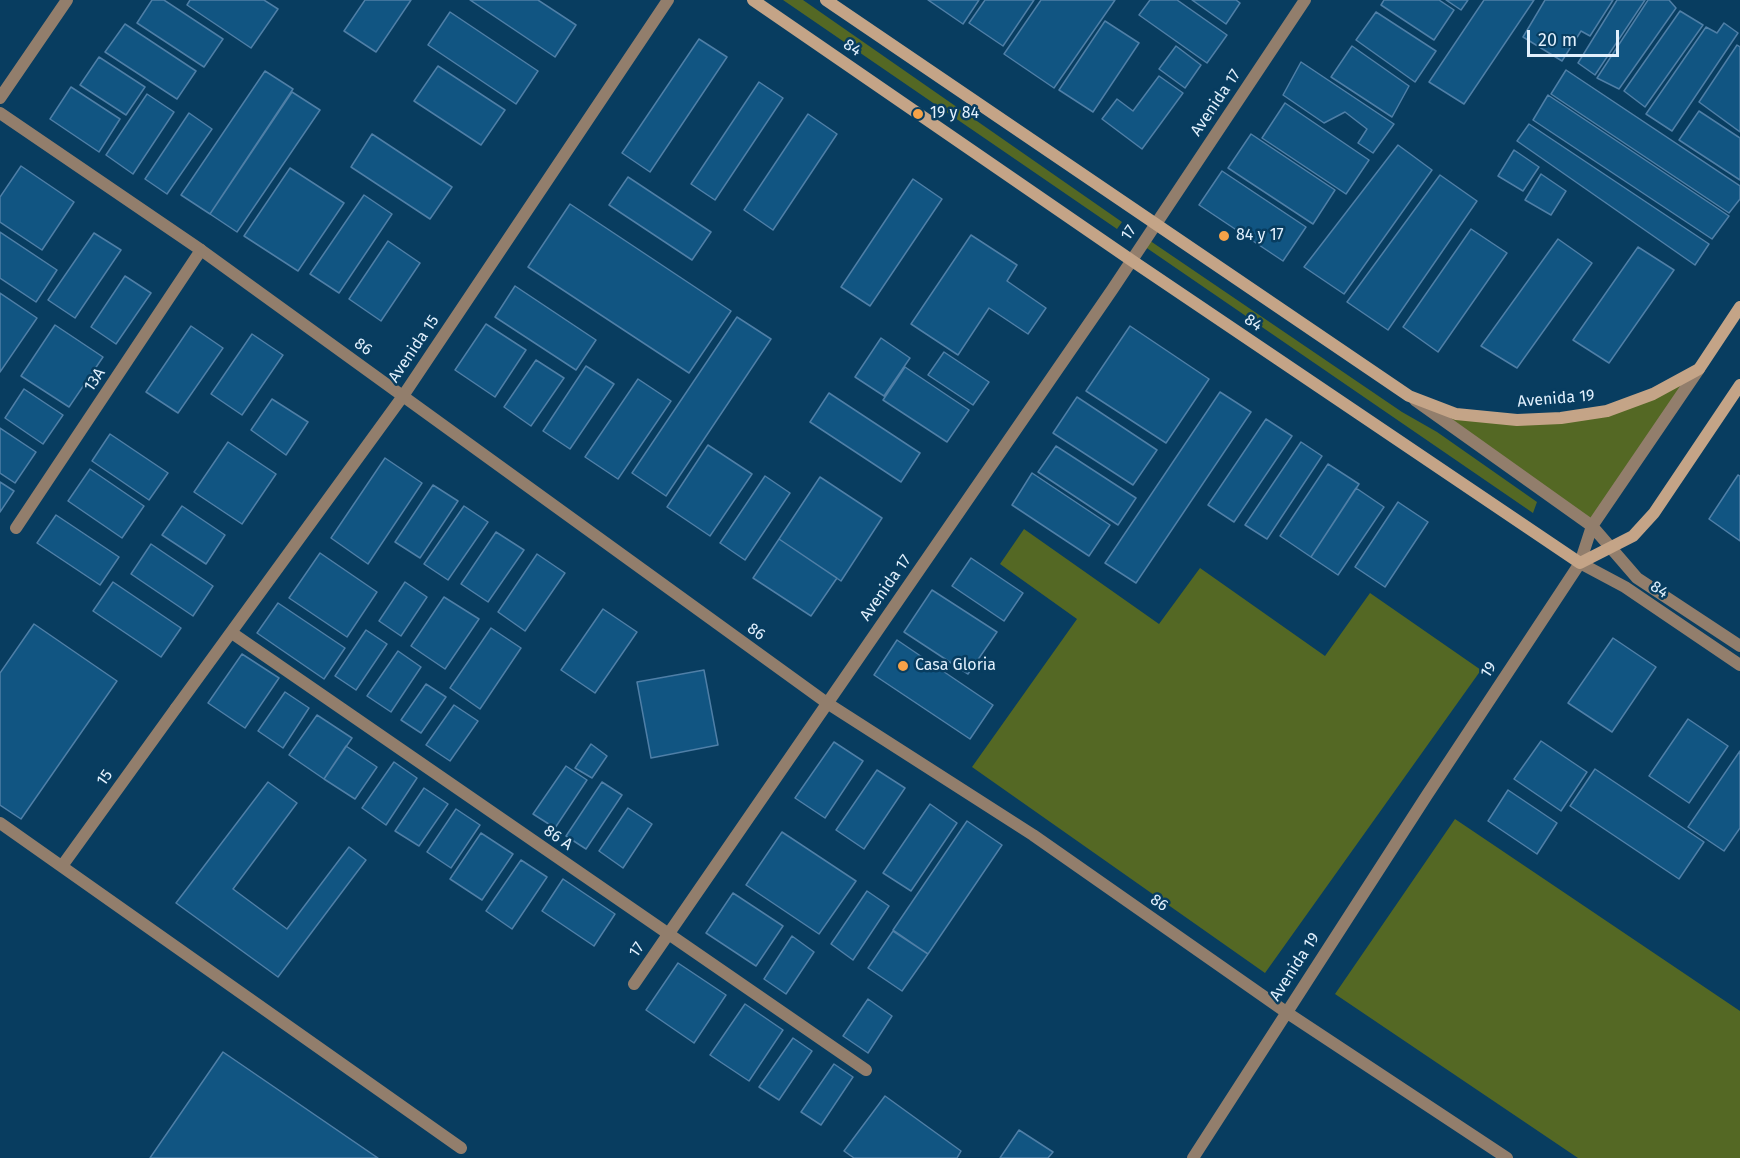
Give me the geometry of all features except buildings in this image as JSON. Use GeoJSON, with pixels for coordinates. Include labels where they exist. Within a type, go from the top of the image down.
{"type":"FeatureCollection","features":[{"type":"Feature","properties":{"kind":"main road","name":"84"},"geometry":{"type":"LineString","coordinates":[[753,0],[1131,260],[1580,563]]}},
{"type":"Feature","properties":{"kind":"main road","name":"84"},"geometry":{"type":"LineString","coordinates":[[826,0],[1409,396]]}},
{"type":"Feature","properties":{"kind":"main road","name":"Avenida 19"},"geometry":{"type":"LineString","coordinates":[[1409,396],[1456,414],[1517,420],[1561,418],[1607,411],[1653,394],[1698,369],[1740,307]]}},
{"type":"Feature","properties":{"kind":"main road"},"geometry":{"type":"LineString","coordinates":[[1580,563],[1633,536],[1654,513],[1740,385]]}},
{"type":"Feature","properties":{"kind":"street"},"geometry":{"type":"LineString","coordinates":[[0,98],[67,0]]}},
{"type":"Feature","properties":{"kind":"street","name":"Avenida 15"},"geometry":{"type":"LineString","coordinates":[[176,708],[403,396],[668,0]]}},
{"type":"Feature","properties":{"kind":"street","name":"Avenida 17"},"geometry":{"type":"LineString","coordinates":[[1155,224],[1305,0]]}},
{"type":"Feature","properties":{"kind":"street","name":"86"},"geometry":{"type":"LineString","coordinates":[[0,113],[201,250],[827,703],[1033,835],[1286,1012],[1507,1158]]}},
{"type":"Feature","properties":{"kind":"street","name":"17"},"geometry":{"type":"LineString","coordinates":[[1131,260],[1155,224]]}},
{"type":"Feature","properties":{"kind":"street","name":"13A"},"geometry":{"type":"LineString","coordinates":[[16,528],[201,250]]}},
{"type":"Feature","properties":{"kind":"street","name":"Avenida 17"},"geometry":{"type":"LineString","coordinates":[[667,934],[1131,260]]}},
{"type":"Feature","properties":{"kind":"street","name":"19"},"geometry":{"type":"LineString","coordinates":[[1427,795],[1580,563],[1592,526],[1698,369]]}},
{"type":"Feature","properties":{"kind":"street","name":"84"},"geometry":{"type":"LineString","coordinates":[[1409,396],[1592,526],[1637,578],[1740,646]]}},
{"type":"Feature","properties":{"kind":"street","name":"84"},"geometry":{"type":"LineString","coordinates":[[1580,563],[1625,587],[1740,665]]}},
{"type":"Feature","properties":{"kind":"street","name":"86 A"},"geometry":{"type":"LineString","coordinates":[[232,633],[866,1070]]}},
{"type":"Feature","properties":{"kind":"street","name":"15"},"geometry":{"type":"LineString","coordinates":[[62,866],[176,708]]}},
{"type":"Feature","properties":{"kind":"street","name":"Avenida 19"},"geometry":{"type":"LineString","coordinates":[[1193,1158],[1427,795]]}},
{"type":"Feature","properties":{"kind":"street"},"geometry":{"type":"LineString","coordinates":[[0,824],[460,1148]]}},
{"type":"Feature","properties":{"kind":"street","name":"17"},"geometry":{"type":"LineString","coordinates":[[634,984],[667,934]]}},
{"type":"Feature","properties":{"kind":"green space"},"geometry":{"type":"Polygon","coordinates":[[[783,0],[803,0],[1122,222],[1117,229],[783,0]]]}},
{"type":"Feature","properties":{"kind":"green space"},"geometry":{"type":"Polygon","coordinates":[[[1143,236],[1402,412],[1437,432],[1537,502],[1533,513],[1138,242],[1143,236]]]}},
{"type":"Feature","properties":{"kind":"green space"},"geometry":{"type":"Polygon","coordinates":[[[1699,369],[1592,526],[1424,402],[1517,420],[1607,410],[1699,369]]]}},
{"type":"Feature","properties":{"kind":"green space"},"geometry":{"type":"Polygon","coordinates":[[[1024,529],[1159,624],[1200,568],[1325,656],[1370,593],[1481,670],[1265,973],[972,767],[1077,619],[1000,564],[1024,529]]]}},
{"type":"Feature","properties":{"kind":"green space"},"geometry":{"type":"Polygon","coordinates":[[[1455,819],[1740,1011],[1740,1158],[1578,1158],[1335,994],[1455,819]]]}},
{"type":"Feature","properties":{"kind":"place","name":"19 y 84"},"geometry":{"type":"Point","coordinates":[918,114]}},
{"type":"Feature","properties":{"kind":"place","name":"84 y 17"},"geometry":{"type":"Point","coordinates":[1224,236]}},
{"type":"Feature","properties":{"kind":"place","name":"Casa Gloria"},"geometry":{"type":"Point","coordinates":[903,666]}}]}
